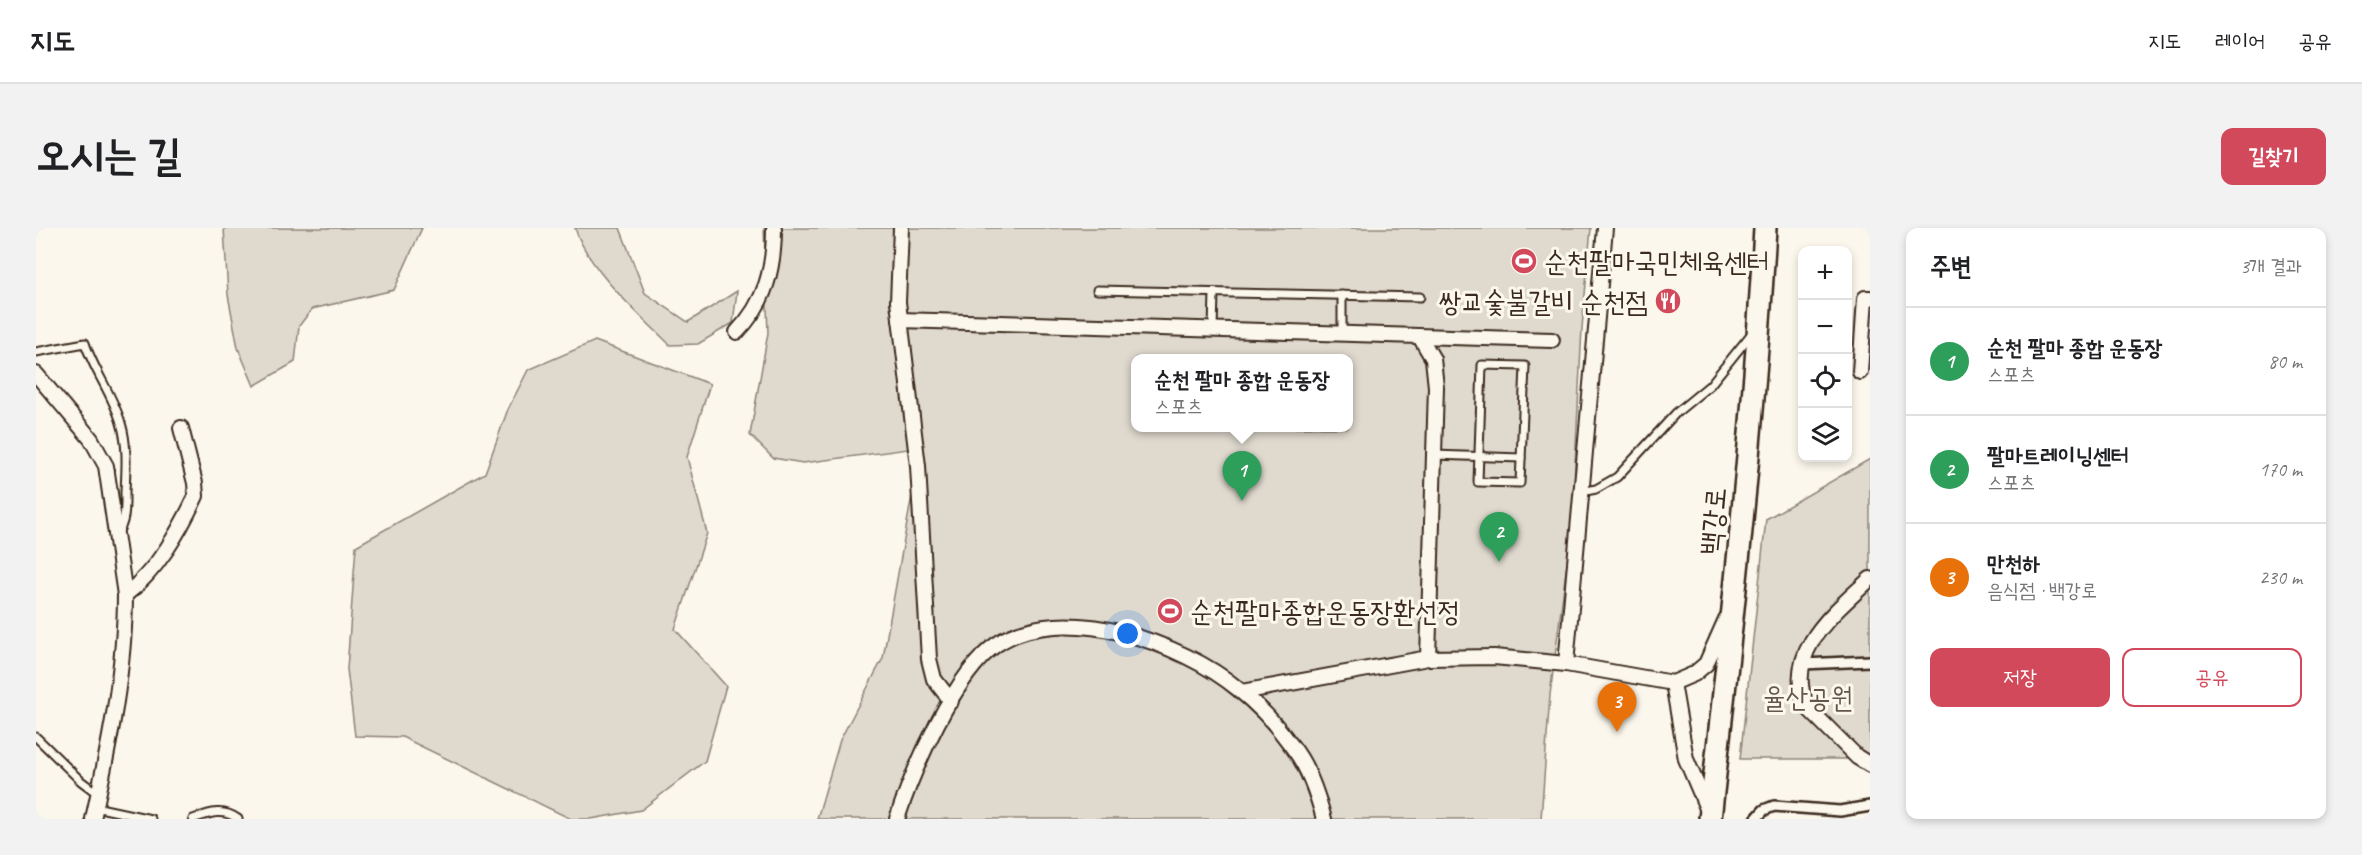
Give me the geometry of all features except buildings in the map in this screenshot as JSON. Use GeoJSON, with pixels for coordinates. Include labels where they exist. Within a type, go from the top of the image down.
{"type":"FeatureCollection","features":[{"type":"Feature","properties":{"kind":"main road","name":"백강로"},"geometry":{"type":"LineString","coordinates":[[1710,818],[1760,324],[1765,228]]}},
{"type":"Feature","properties":{"kind":"street"},"geometry":{"type":"LineString","coordinates":[[737,332],[746,322],[771,275],[774,228]]}},
{"type":"Feature","properties":{"kind":"street"},"geometry":{"type":"LineString","coordinates":[[901,228],[898,281],[900,320],[918,466],[929,659],[934,679],[951,701]]}},
{"type":"Feature","properties":{"kind":"street"},"geometry":{"type":"LineString","coordinates":[[1566,664],[1605,228]]}},
{"type":"Feature","properties":{"kind":"street"},"geometry":{"type":"LineString","coordinates":[[1860,372],[1865,297],[1870,298]]}},
{"type":"Feature","properties":{"kind":"street"},"geometry":{"type":"LineString","coordinates":[[900,320],[1552,340]]}},
{"type":"Feature","properties":{"kind":"street"},"geometry":{"type":"LineString","coordinates":[[1420,337],[1433,359],[1435,369],[1428,658]]}},
{"type":"Feature","properties":{"kind":"street"},"geometry":{"type":"LineString","coordinates":[[36,374],[99,449],[106,466],[117,532],[125,595],[116,696],[94,813]]}},
{"type":"Feature","properties":{"kind":"street"},"geometry":{"type":"LineString","coordinates":[[125,595],[145,580],[156,566],[196,496],[195,483],[181,428]]}},
{"type":"Feature","properties":{"kind":"street"},"geometry":{"type":"LineString","coordinates":[[1870,579],[1815,632],[1803,664],[1802,691],[1807,707],[1857,758],[1870,765]]}},
{"type":"Feature","properties":{"kind":"street"},"geometry":{"type":"LineString","coordinates":[[1242,692],[1428,658],[1494,657],[1566,664],[1673,683],[1694,674],[1706,664],[1734,597]]}},
{"type":"Feature","properties":{"kind":"street"},"geometry":{"type":"LineString","coordinates":[[897,819],[923,756],[951,701],[974,664],[1000,642],[1037,627],[1078,627],[1125,634],[1188,657],[1242,692],[1269,717],[1292,746],[1317,793],[1324,819]]}},
{"type":"Feature","properties":{"kind":"street"},"geometry":{"type":"LineString","coordinates":[[1803,664],[1870,661]]}},
{"type":"Feature","properties":{"kind":"street"},"geometry":{"type":"LineString","coordinates":[[1673,683],[1686,759],[1710,818]]}},
{"type":"Feature","properties":{"kind":"street"},"geometry":{"type":"LineString","coordinates":[[1756,819],[1764,810],[1774,806],[1840,811],[1870,806]]}},
{"type":"Feature","properties":{"kind":"lane"},"geometry":{"type":"LineString","coordinates":[[1097,290],[1420,297]]}},
{"type":"Feature","properties":{"kind":"lane"},"geometry":{"type":"LineString","coordinates":[[1213,329],[1214,293]]}},
{"type":"Feature","properties":{"kind":"lane"},"geometry":{"type":"LineString","coordinates":[[1342,296],[1342,333]]}},
{"type":"Feature","properties":{"kind":"lane"},"geometry":{"type":"LineString","coordinates":[[1581,492],[1596,489],[1617,477],[1676,413],[1710,385],[1760,324]]}},
{"type":"Feature","properties":{"kind":"lane"},"geometry":{"type":"LineString","coordinates":[[36,352],[85,343],[92,366],[114,404],[122,424],[126,456],[124,516],[117,532]]}},
{"type":"Feature","properties":{"kind":"lane"},"geometry":{"type":"LineString","coordinates":[[1482,364],[1525,366],[1521,458],[1520,483],[1478,482],[1482,364]]}},
{"type":"Feature","properties":{"kind":"lane"},"geometry":{"type":"LineString","coordinates":[[1434,455],[1521,458]]}},
{"type":"Feature","properties":{"kind":"lane"},"geometry":{"type":"LineString","coordinates":[[36,737],[81,782],[98,793]]}},
{"type":"Feature","properties":{"kind":"lane"},"geometry":{"type":"LineString","coordinates":[[194,819],[222,812],[230,813],[238,819]]}},
{"type":"Feature","properties":{"kind":"lane"},"geometry":{"type":"LineString","coordinates":[[94,813],[151,819]]}},
{"type":"Feature","properties":{"kind":"green space"},"geometry":{"type":"Polygon","coordinates":[[[224,228],[422,228],[394,290],[312,309],[299,326],[295,362],[254,386],[238,348],[228,295],[224,228]]]}},
{"type":"Feature","properties":{"kind":"green space"},"geometry":{"type":"Polygon","coordinates":[[[575,228],[620,228],[645,293],[688,322],[737,291],[733,323],[698,344],[670,345],[603,275],[591,260],[575,228]]]}},
{"type":"Feature","properties":{"kind":"green space"},"geometry":{"type":"Polygon","coordinates":[[[764,228],[1591,228],[1582,328],[1572,524],[1550,695],[1541,819],[817,819],[840,740],[883,658],[915,478],[908,449],[803,463],[773,458],[750,435],[768,333],[764,228]]]}},
{"type":"Feature","properties":{"kind":"green space"},"geometry":{"type":"Polygon","coordinates":[[[595,341],[710,384],[687,457],[707,533],[675,629],[726,686],[705,761],[641,810],[591,819],[571,819],[402,737],[355,736],[347,669],[356,546],[485,473],[508,409],[528,370],[595,341]]]}},
{"type":"Feature","properties":{"kind":"green space","name":"율산공원"},"geometry":{"type":"Polygon","coordinates":[[[1870,459],[1870,759],[1740,759],[1766,519],[1870,459]]]}},
{"type":"Feature","properties":{"kind":"place","name":"순천팔마국민체육센터"},"geometry":{"type":"Point","coordinates":[1524,261]}},
{"type":"Feature","properties":{"kind":"place","name":"쌍교숯불갈비 순천점"},"geometry":{"type":"Point","coordinates":[1668,301]}},
{"type":"Feature","properties":{"kind":"place","name":"순천 팔마 종합 운동장"},"geometry":{"type":"Point","coordinates":[1242,501]}},
{"type":"Feature","properties":{"kind":"place","name":"팔마트레이닝센터"},"geometry":{"type":"Point","coordinates":[1499,562]}},
{"type":"Feature","properties":{"kind":"place","name":"순천팔마종합운동장환선정"},"geometry":{"type":"Point","coordinates":[1170,611]}},
{"type":"Feature","properties":{"kind":"place","name":"만천하"},"geometry":{"type":"Point","coordinates":[1617,732]}}]}
